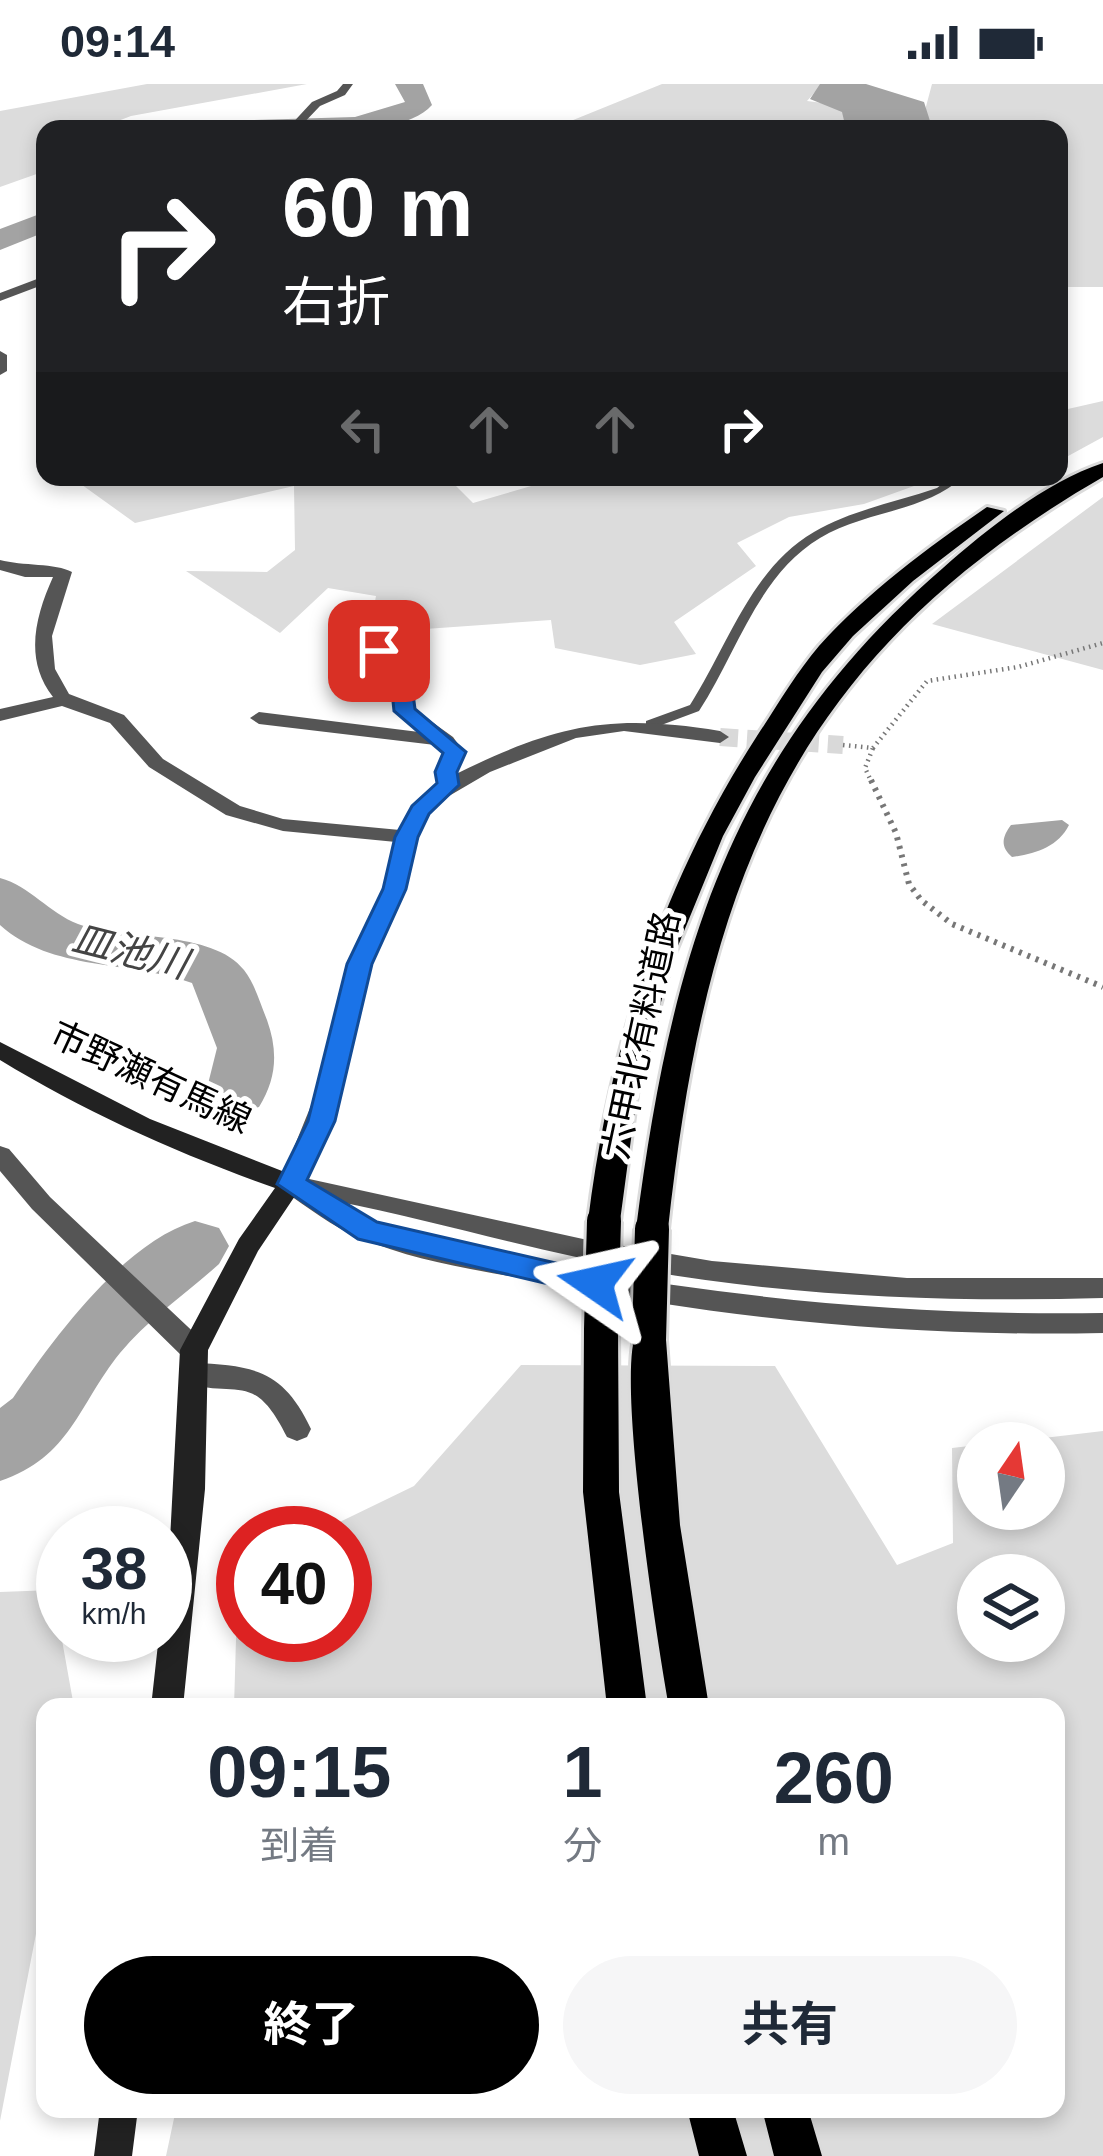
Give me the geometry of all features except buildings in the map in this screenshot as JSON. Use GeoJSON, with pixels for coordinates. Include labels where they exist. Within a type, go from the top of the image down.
{"type":"FeatureCollection","features":[{"type":"Feature","properties":{"kind":"main road","name":"六甲北有料道路"},"geometry":{"type":"LineString","coordinates":[[1068,468],[1103,448]]}},
{"type":"Feature","properties":{"kind":"main road","name":"六甲北有料道路"},"geometry":{"type":"LineString","coordinates":[[687,1698],[672,1624],[653,1445],[649,1340],[652,1229],[662,1136],[705,941],[768,794],[829,696],[900,614],[977,547],[1103,469]]}},
{"type":"Feature","properties":{"kind":"main road","name":"六甲北有料道路"},"geometry":{"type":"LineString","coordinates":[[625,1698],[601,1492],[604,1221],[612,1128],[673,915],[717,819],[825,653],[947,543],[1038,486]]}},
{"type":"Feature","properties":{"kind":"main road","name":"市野瀬有馬線"},"geometry":{"type":"LineString","coordinates":[[0,1050],[38,1074],[220,1160],[292,1184]]}},
{"type":"Feature","properties":{"kind":"main road"},"geometry":{"type":"LineString","coordinates":[[168,1698],[190,1489],[194,1362],[248,1246],[292,1184]]}},
{"type":"Feature","properties":{"kind":"main road"},"geometry":{"type":"LineString","coordinates":[[113,2156],[118,2118]]}},
{"type":"Feature","properties":{"kind":"main road"},"geometry":{"type":"LineString","coordinates":[[712,2118],[723,2156]]}},
{"type":"Feature","properties":{"kind":"main road"},"geometry":{"type":"LineString","coordinates":[[787,2118],[798,2156]]}},
{"type":"Feature","properties":{"kind":"street"},"geometry":{"type":"LineString","coordinates":[[302,120],[316,104],[348,84]]}},
{"type":"Feature","properties":{"kind":"street"},"geometry":{"type":"LineString","coordinates":[[0,297],[36,283]]}},
{"type":"Feature","properties":{"kind":"street"},"geometry":{"type":"LineString","coordinates":[[0,355],[0,370]]}},
{"type":"Feature","properties":{"kind":"street"},"geometry":{"type":"LineString","coordinates":[[0,565],[25,572],[64,572],[48,605],[44,668],[64,700]]}},
{"type":"Feature","properties":{"kind":"street"},"geometry":{"type":"LineString","coordinates":[[379,651],[400,671],[405,711],[455,752],[446,772],[448,785]]}},
{"type":"Feature","properties":{"kind":"street"},"geometry":{"type":"LineString","coordinates":[[0,715],[64,700],[117,719],[128,742],[198,790],[250,818],[406,837]]}},
{"type":"Feature","properties":{"kind":"street"},"geometry":{"type":"LineString","coordinates":[[259,718],[446,741]]}},
{"type":"Feature","properties":{"kind":"street"},"geometry":{"type":"LineString","coordinates":[[292,1184],[322,1121],[359,964],[394,889],[406,837],[420,810],[448,785],[558,734],[610,724],[651,724],[720,737]]}},
{"type":"Feature","properties":{"kind":"street"},"geometry":{"type":"LineString","coordinates":[[0,1155],[194,1362],[265,1383],[288,1403],[297,1429]]}},
{"type":"Feature","properties":{"kind":"street"},"geometry":{"type":"LineString","coordinates":[[292,1184],[568,1246],[707,1270],[895,1288],[1103,1288]]}},
{"type":"Feature","properties":{"kind":"street"},"geometry":{"type":"LineString","coordinates":[[292,1184],[368,1231],[464,1256],[705,1305],[818,1318],[946,1324],[1103,1323]]}},
{"type":"Feature","properties":{"kind":"lane"},"geometry":{"type":"LineString","coordinates":[[651,724],[694,708],[784,562],[817,534],[946,486]]}},
{"type":"Feature","properties":{"kind":"path"},"geometry":{"type":"LineString","coordinates":[[1103,643],[1018,667],[927,681],[873,748],[866,768],[896,833],[909,884],[921,900],[952,924],[1103,987]]}},
{"type":"Feature","properties":{"kind":"path"},"geometry":{"type":"LineString","coordinates":[[843,745],[873,748]]}},
{"type":"Feature","properties":{"kind":"shaded area"},"geometry":{"type":"Polygon","coordinates":[[[147,84],[307,84],[121,120],[36,120],[36,174],[0,187],[0,111],[147,84]]]}},
{"type":"Feature","properties":{"kind":"shaded area"},"geometry":{"type":"Polygon","coordinates":[[[662,84],[822,84],[807,101],[847,106],[848,120],[573,120],[662,84]]]}},
{"type":"Feature","properties":{"kind":"shaded area"},"geometry":{"type":"Polygon","coordinates":[[[820,84],[866,84],[924,102],[930,120],[844,120],[842,112],[810,99],[820,84]]]}},
{"type":"Feature","properties":{"kind":"shaded area"},"geometry":{"type":"Polygon","coordinates":[[[932,84],[1103,84],[1103,287],[1068,287],[1068,120],[922,120],[932,84]]]}},
{"type":"Feature","properties":{"kind":"shaded area"},"geometry":{"type":"Polygon","coordinates":[[[1103,401],[1103,437],[1068,456],[1068,409],[1103,401]]]}},
{"type":"Feature","properties":{"kind":"shaded area"},"geometry":{"type":"Polygon","coordinates":[[[84,486],[294,486],[135,523],[84,486]]]}},
{"type":"Feature","properties":{"kind":"shaded area"},"geometry":{"type":"Polygon","coordinates":[[[294,486],[456,486],[473,503],[531,486],[914,486],[864,504],[789,517],[737,543],[756,566],[674,622],[696,654],[640,665],[555,648],[551,620],[369,633],[376,596],[328,588],[280,633],[186,571],[267,572],[295,550],[294,486]]]}},
{"type":"Feature","properties":{"kind":"shaded area"},"geometry":{"type":"Polygon","coordinates":[[[1103,497],[1103,670],[932,624],[1103,497]]]}},
{"type":"Feature","properties":{"kind":"shaded area"},"geometry":{"type":"Polygon","coordinates":[[[1062,820],[1069,825],[1045,848],[1012,857],[1004,846],[1011,825],[1062,820]]]}},
{"type":"Feature","properties":{"kind":"shaded area"},"geometry":{"type":"Polygon","coordinates":[[[521,1365],[775,1366],[897,1565],[953,1543],[952,1448],[957,1447],[957,1530],[1065,1530],[1065,1435],[1103,1431],[1103,2156],[166,2156],[174,2118],[1065,2118],[1065,1698],[234,1698],[235,1662],[372,1662],[372,1506],[414,1486],[521,1365]]]}},
{"type":"Feature","properties":{"kind":"shaded area"},"geometry":{"type":"Polygon","coordinates":[[[36,1591],[36,1662],[66,1662],[72,1698],[36,1698],[36,1934],[0,2121],[0,1592],[36,1591]]]}},
{"type":"Feature","properties":{"kind":"waterway"},"geometry":{"type":"LineString","coordinates":[[385,120],[419,105],[417,93],[408,84]]}},
{"type":"Feature","properties":{"kind":"waterway"},"geometry":{"type":"LineString","coordinates":[[0,241],[36,225]]}},
{"type":"Feature","properties":{"kind":"waterway","name":"皿池川"},"geometry":{"type":"LineString","coordinates":[[0,895],[29,921],[66,940],[187,961],[212,970],[223,982],[247,1048],[237,1092]]}},
{"type":"Feature","properties":{"kind":"waterway","name":"皿池川"},"geometry":{"type":"LineString","coordinates":[[0,1450],[39,1419],[96,1333],[195,1246]]}},
{"type":"Feature","properties":{"kind":"tunnel"},"geometry":{"type":"LineString","coordinates":[[720,737],[843,745]]}},
{"type":"Feature","properties":{"kind":"route"},"geometry":{"type":"LineString","coordinates":[[379,651],[400,671],[405,711],[455,752],[446,772],[448,785],[420,810],[406,837],[394,889],[359,964],[354,1001],[322,1121],[292,1184],[368,1231],[595,1283]]}}]}
